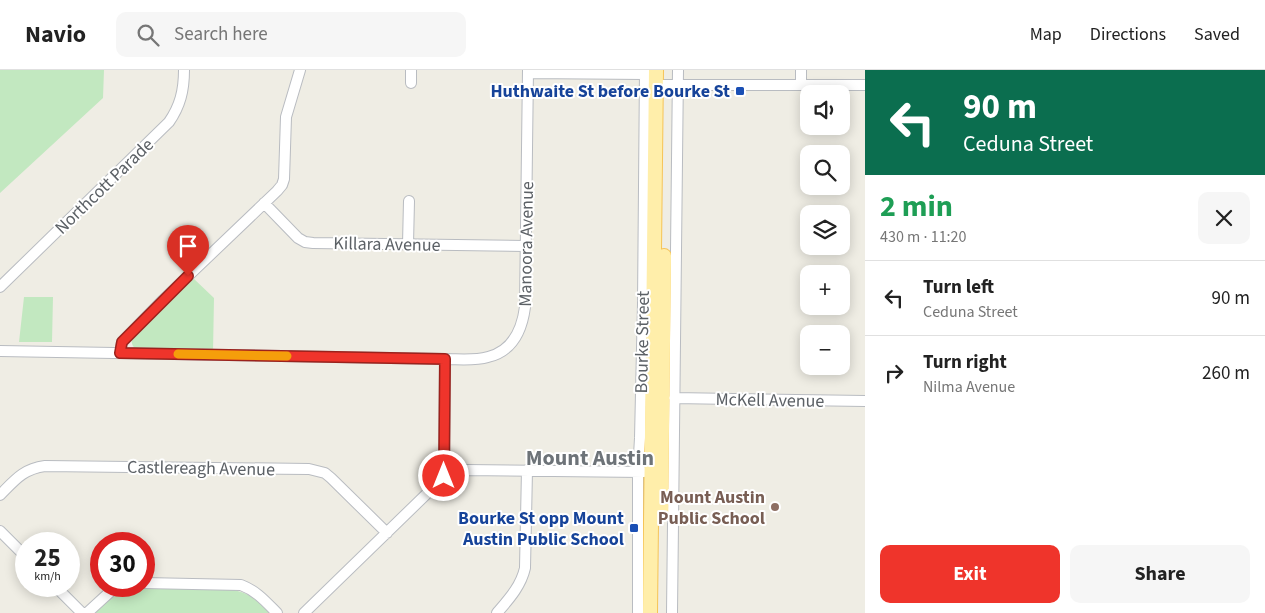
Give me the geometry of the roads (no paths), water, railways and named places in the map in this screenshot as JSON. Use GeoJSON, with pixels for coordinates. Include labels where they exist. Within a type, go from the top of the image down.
{"type":"FeatureCollection","features":[{"type":"Feature","properties":{"kind":"main road","name":"Bourke Street"},"geometry":{"type":"LineString","coordinates":[[650,613],[650,472],[666,85],[665,70]]}},
{"type":"Feature","properties":{"kind":"main road","name":"Bourke Street"},"geometry":{"type":"LineString","coordinates":[[648,71],[666,85]]}},
{"type":"Feature","properties":{"kind":"main road","name":"Bourke Street"},"geometry":{"type":"LineString","coordinates":[[650,472],[659,613]]}},
{"type":"Feature","properties":{"kind":"street","name":"Northcott Parade"},"geometry":{"type":"LineString","coordinates":[[0,287],[168,123],[177,111],[182,95],[184,70]]}},
{"type":"Feature","properties":{"kind":"street"},"geometry":{"type":"LineString","coordinates":[[120,353],[122,342],[282,185],[284,178],[286,117],[300,70]]}},
{"type":"Feature","properties":{"kind":"street"},"geometry":{"type":"LineString","coordinates":[[411,70],[411,83]]}},
{"type":"Feature","properties":{"kind":"street","name":"Bourke Street"},"geometry":{"type":"LineString","coordinates":[[672,613],[674,398],[666,85],[678,70]]}},
{"type":"Feature","properties":{"kind":"street"},"geometry":{"type":"LineString","coordinates":[[801,70],[801,85]]}},
{"type":"Feature","properties":{"kind":"street"},"geometry":{"type":"LineString","coordinates":[[528,72],[648,71]]}},
{"type":"Feature","properties":{"kind":"street","name":"Bourke Street"},"geometry":{"type":"LineString","coordinates":[[638,613],[650,472],[640,438],[648,71]]}},
{"type":"Feature","properties":{"kind":"street","name":"Manoora Avenue"},"geometry":{"type":"LineString","coordinates":[[0,351],[445,359],[488,358],[500,353],[518,334],[526,307],[528,72]]}},
{"type":"Feature","properties":{"kind":"street"},"geometry":{"type":"LineString","coordinates":[[666,85],[800,85]]}},
{"type":"Feature","properties":{"kind":"street"},"geometry":{"type":"LineString","coordinates":[[850,85],[865,85]]}},
{"type":"Feature","properties":{"kind":"street"},"geometry":{"type":"LineString","coordinates":[[408,244],[409,201]]}},
{"type":"Feature","properties":{"kind":"street","name":"Killara Avenue"},"geometry":{"type":"LineString","coordinates":[[264,203],[292,233],[305,242],[526,246]]}},
{"type":"Feature","properties":{"kind":"street"},"geometry":{"type":"LineString","coordinates":[[444,476],[445,359]]}},
{"type":"Feature","properties":{"kind":"street","name":"McKell Avenue"},"geometry":{"type":"LineString","coordinates":[[674,398],[865,402]]}},
{"type":"Feature","properties":{"kind":"street","name":"Castlereagh Avenue"},"geometry":{"type":"LineString","coordinates":[[0,495],[25,472],[46,466],[309,469],[324,473],[331,478],[387,533]]}},
{"type":"Feature","properties":{"kind":"street"},"geometry":{"type":"LineString","coordinates":[[497,613],[519,585],[525,568],[527,470]]}},
{"type":"Feature","properties":{"kind":"street"},"geometry":{"type":"LineString","coordinates":[[304,613],[444,476],[454,471],[650,472]]}},
{"type":"Feature","properties":{"kind":"street"},"geometry":{"type":"LineString","coordinates":[[0,531],[15,546]]}},
{"type":"Feature","properties":{"kind":"street"},"geometry":{"type":"LineString","coordinates":[[155,583],[241,585],[257,592],[277,613]]}},
{"type":"Feature","properties":{"kind":"street"},"geometry":{"type":"LineString","coordinates":[[66,597],[82,613]]}},
{"type":"Feature","properties":{"kind":"street"},"geometry":{"type":"LineString","coordinates":[[87,613],[104,597]]}},
{"type":"Feature","properties":{"kind":"place","name":"Huthwaite St before Bourke St"},"geometry":{"type":"Point","coordinates":[740,91]}},
{"type":"Feature","properties":{"kind":"place","name":"Mount Austin Public School"},"geometry":{"type":"Point","coordinates":[775,507]}},
{"type":"Feature","properties":{"kind":"place","name":"Bourke St opp Mount Austin Public School"},"geometry":{"type":"Point","coordinates":[634,528]}},
{"type":"Feature","properties":{"kind":"district","name":"Mount Austin"},"geometry":{"type":"Point","coordinates":[590,457]}}]}
